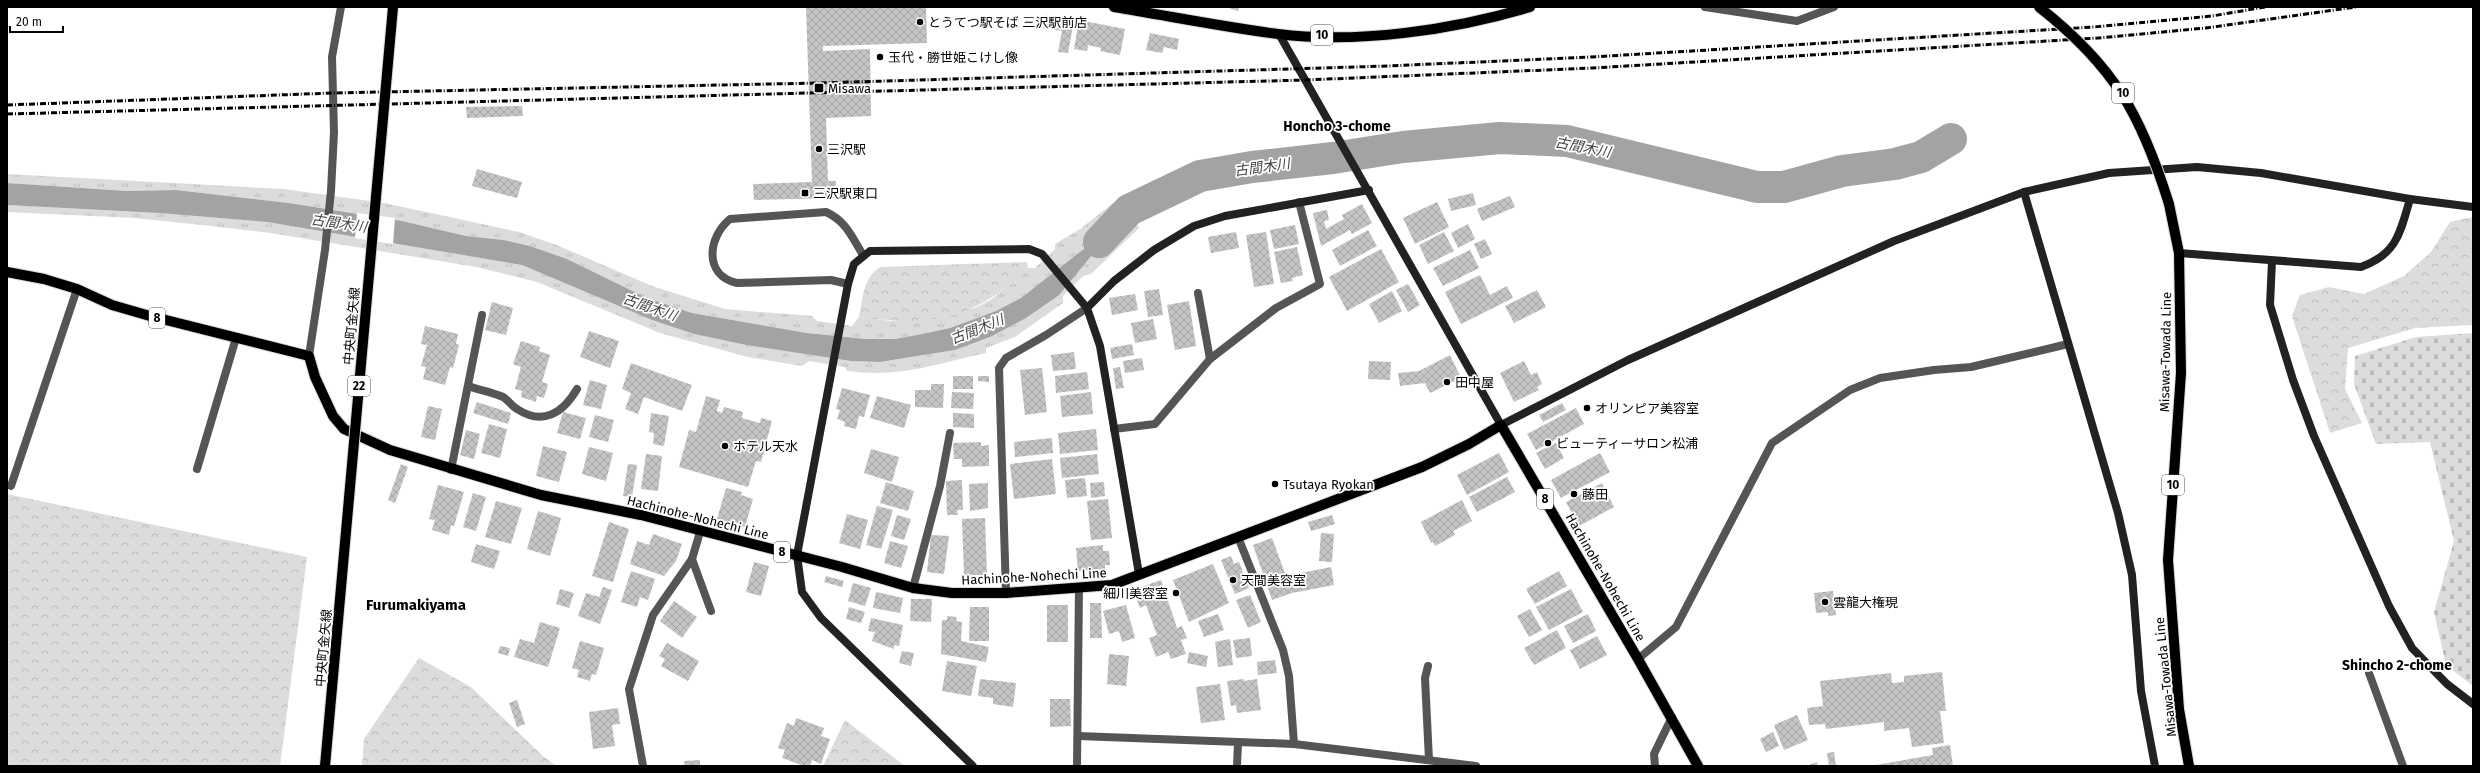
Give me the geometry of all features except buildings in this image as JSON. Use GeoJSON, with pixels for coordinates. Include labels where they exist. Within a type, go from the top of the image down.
{"type":"FeatureCollection","features":[{"type":"Feature","properties":{"kind":"main road","name":"中央町金矢線"},"geometry":{"type":"LineString","coordinates":[[325,766],[393,7]]}},
{"type":"Feature","properties":{"kind":"main road","name":"10"},"geometry":{"type":"LineString","coordinates":[[1114,7],[1279,34],[1364,37],[1416,32],[1530,7]]}},
{"type":"Feature","properties":{"kind":"main road","name":"Misawa-Towada Line"},"geometry":{"type":"LineString","coordinates":[[2039,7],[2079,41],[2116,82],[2136,115],[2150,146],[2170,204],[2179,253],[2181,373],[2168,560],[2179,709],[2189,766]]}},
{"type":"Feature","properties":{"kind":"main road","name":"8"},"geometry":{"type":"LineString","coordinates":[[7,272],[44,279],[77,289],[120,307],[309,356]]}},
{"type":"Feature","properties":{"kind":"main road","name":"Hachinohe-Nohechi Line"},"geometry":{"type":"LineString","coordinates":[[309,356],[315,377],[332,416],[344,428],[390,450],[451,470],[541,495],[641,515],[700,532],[797,555],[913,588],[952,593],[1006,593],[1112,584],[1422,467],[1469,444],[1501,425],[1672,717],[1698,766]]}},
{"type":"Feature","properties":{"kind":"street"},"geometry":{"type":"LineString","coordinates":[[309,356],[327,240],[334,132],[332,57],[341,7]]}},
{"type":"Feature","properties":{"kind":"street"},"geometry":{"type":"LineString","coordinates":[[1705,7],[1797,21],[1834,7]]}},
{"type":"Feature","properties":{"kind":"street"},"geometry":{"type":"LineString","coordinates":[[1279,34],[1370,190],[1501,425],[1628,360],[1894,241],[2024,192],[2109,173],[2197,167],[2261,173],[2410,199],[2473,207]]}},
{"type":"Feature","properties":{"kind":"street"},"geometry":{"type":"LineString","coordinates":[[1006,593],[999,368],[1006,358],[1046,336],[1087,308],[1114,281],[1154,250],[1194,226],[1225,216],[1370,190]]}},
{"type":"Feature","properties":{"kind":"street"},"geometry":{"type":"LineString","coordinates":[[2024,192],[2118,513],[2132,575],[2141,691],[2155,766]]}},
{"type":"Feature","properties":{"kind":"street"},"geometry":{"type":"LineString","coordinates":[[2179,253],[2361,267],[2375,262],[2391,249],[2402,227],[2410,199]]}},
{"type":"Feature","properties":{"kind":"street"},"geometry":{"type":"LineString","coordinates":[[1114,429],[1155,424],[1210,358],[1276,308],[1320,284],[1299,202]]}},
{"type":"Feature","properties":{"kind":"street"},"geometry":{"type":"LineString","coordinates":[[848,284],[832,280],[737,283],[725,280],[717,273],[714,263],[713,239],[720,227],[730,219],[826,212],[838,218],[847,227],[863,255]]}},
{"type":"Feature","properties":{"kind":"street"},"geometry":{"type":"LineString","coordinates":[[973,766],[821,618],[802,592],[797,555],[848,284],[854,264],[863,255],[870,251],[1005,248],[1029,249],[1042,254],[1087,308],[1100,346],[1139,574]]}},
{"type":"Feature","properties":{"kind":"street"},"geometry":{"type":"LineString","coordinates":[[2272,261],[2270,304],[2289,367],[2314,436],[2389,606],[2412,648],[2447,684],[2473,704]]}},
{"type":"Feature","properties":{"kind":"street"},"geometry":{"type":"LineString","coordinates":[[11,486],[77,289]]}},
{"type":"Feature","properties":{"kind":"street"},"geometry":{"type":"LineString","coordinates":[[1198,293],[1210,358]]}},
{"type":"Feature","properties":{"kind":"street"},"geometry":{"type":"LineString","coordinates":[[451,470],[482,315]]}},
{"type":"Feature","properties":{"kind":"street"},"geometry":{"type":"LineString","coordinates":[[197,468],[236,338]]}},
{"type":"Feature","properties":{"kind":"street"},"geometry":{"type":"LineString","coordinates":[[1638,659],[1676,627],[1772,443],[1850,390],[1880,378],[1934,370],[1971,367],[2068,344]]}},
{"type":"Feature","properties":{"kind":"street"},"geometry":{"type":"LineString","coordinates":[[468,386],[504,398],[517,409],[532,416],[546,418],[568,404],[577,389]]}},
{"type":"Feature","properties":{"kind":"street"},"geometry":{"type":"LineString","coordinates":[[913,588],[940,486],[950,433]]}},
{"type":"Feature","properties":{"kind":"street"},"geometry":{"type":"LineString","coordinates":[[643,766],[629,689],[653,615],[692,559],[700,532]]}},
{"type":"Feature","properties":{"kind":"street"},"geometry":{"type":"LineString","coordinates":[[1238,537],[1283,650],[1289,676],[1294,744]]}},
{"type":"Feature","properties":{"kind":"street"},"geometry":{"type":"LineString","coordinates":[[692,559],[711,611]]}},
{"type":"Feature","properties":{"kind":"street"},"geometry":{"type":"LineString","coordinates":[[1077,766],[1079,588]]}},
{"type":"Feature","properties":{"kind":"street"},"geometry":{"type":"LineString","coordinates":[[1428,666],[1425,678],[1429,760]]}},
{"type":"Feature","properties":{"kind":"street"},"geometry":{"type":"LineString","coordinates":[[2369,672],[2403,766]]}},
{"type":"Feature","properties":{"kind":"street"},"geometry":{"type":"LineString","coordinates":[[1655,766],[1654,754],[1672,717]]}},
{"type":"Feature","properties":{"kind":"street"},"geometry":{"type":"LineString","coordinates":[[1078,736],[1294,744],[1476,766]]}},
{"type":"Feature","properties":{"kind":"street"},"geometry":{"type":"LineString","coordinates":[[1237,766],[1238,743]]}},
{"type":"Feature","properties":{"kind":"green space"},"geometry":{"type":"Polygon","coordinates":[[[7,174],[284,189],[384,203],[519,232],[559,246],[652,286],[725,309],[812,316],[817,321],[852,326],[859,317],[891,321],[975,308],[992,299],[1028,268],[1035,268],[1055,249],[1055,244],[1080,229],[1121,197],[1128,208],[1085,248],[1021,298],[996,311],[950,328],[895,339],[866,339],[807,333],[692,313],[647,298],[567,259],[530,246],[504,240],[466,236],[402,221],[289,203],[176,190],[127,191],[7,183],[7,174]]]}},
{"type":"Feature","properties":{"kind":"green space"},"geometry":{"type":"Polygon","coordinates":[[[7,205],[159,213],[267,222],[522,265],[652,320],[694,334],[746,345],[851,361],[880,362],[955,350],[990,337],[1080,270],[1093,254],[1111,243],[1132,214],[1139,228],[1091,274],[1083,276],[1063,296],[1063,303],[1015,337],[986,348],[986,353],[918,369],[885,373],[867,373],[847,371],[845,367],[809,361],[802,366],[748,357],[660,333],[537,282],[476,267],[271,233],[135,218],[7,212],[7,205]]]}},
{"type":"Feature","properties":{"kind":"green space"},"geometry":{"type":"Polygon","coordinates":[[[2473,217],[2473,325],[2415,328],[2348,348],[2345,389],[2362,423],[2330,433],[2292,316],[2300,295],[2329,287],[2364,294],[2404,276],[2431,252],[2450,222],[2473,217]]]}},
{"type":"Feature","properties":{"kind":"green space"},"geometry":{"type":"Polygon","coordinates":[[[1027,262],[1028,268],[989,299],[970,309],[951,316],[930,320],[909,321],[859,317],[867,282],[875,271],[881,267],[1027,262]]]}},
{"type":"Feature","properties":{"kind":"green space"},"geometry":{"type":"Polygon","coordinates":[[[2473,333],[2473,686],[2446,665],[2434,612],[2454,541],[2430,442],[2376,444],[2354,384],[2355,356],[2416,337],[2473,333]]]}},
{"type":"Feature","properties":{"kind":"green space"},"geometry":{"type":"Polygon","coordinates":[[[7,494],[307,557],[280,766],[7,766],[7,494]]]}},
{"type":"Feature","properties":{"kind":"green space"},"geometry":{"type":"Polygon","coordinates":[[[419,658],[471,687],[543,756],[556,766],[362,766],[364,739],[419,658]]]}},
{"type":"Feature","properties":{"kind":"green space"},"geometry":{"type":"Polygon","coordinates":[[[845,720],[905,766],[823,766],[845,720]]]}},
{"type":"Feature","properties":{"kind":"water"},"geometry":{"type":"Polygon","coordinates":[[[7,183],[127,191],[176,190],[289,203],[402,221],[466,236],[504,240],[530,246],[567,259],[647,298],[692,313],[807,333],[866,339],[895,339],[950,328],[996,311],[1021,298],[1085,248],[1128,208],[1132,214],[1110,243],[1093,254],[1059,295],[1026,318],[990,337],[955,350],[880,362],[851,361],[746,345],[694,334],[652,320],[522,265],[267,222],[159,213],[7,205],[7,183]]]}},
{"type":"Feature","properties":{"kind":"pier"},"geometry":{"type":"Polygon","coordinates":[[[357,213],[395,218],[393,244],[355,238],[357,213]]]}},
{"type":"Feature","properties":{"kind":"waterway","name":"古間木川"},"geometry":{"type":"LineString","coordinates":[[1099,242],[1129,210],[1200,176],[1252,167],[1333,158],[1403,147],[1500,138],[1567,141],[1757,187],[1784,187],[1842,171],[1895,164],[1921,157],[1951,139]]}},
{"type":"Feature","properties":{"kind":"railway"},"geometry":{"type":"LineString","coordinates":[[7,105],[332,93],[819,83],[1388,66],[1591,57],[2094,27],[2212,16],[2265,7]]}},
{"type":"Feature","properties":{"kind":"railway"},"geometry":{"type":"LineString","coordinates":[[7,114],[1305,80],[1593,68],[2098,38],[2206,28],[2356,7]]}},
{"type":"Feature","properties":{"kind":"place","name":"とうてつ駅そば 三沢駅前店"},"geometry":{"type":"Point","coordinates":[920,22]}},
{"type":"Feature","properties":{"kind":"place","name":"玉代・勝世姫こけし像"},"geometry":{"type":"Point","coordinates":[880,57]}},
{"type":"Feature","properties":{"kind":"place","name":"Misawa"},"geometry":{"type":"Point","coordinates":[819,88]}},
{"type":"Feature","properties":{"kind":"place","name":"三沢駅"},"geometry":{"type":"Point","coordinates":[819,149]}},
{"type":"Feature","properties":{"kind":"place","name":"三沢駅東口"},"geometry":{"type":"Point","coordinates":[805,193]}},
{"type":"Feature","properties":{"kind":"place","name":"田中屋"},"geometry":{"type":"Point","coordinates":[1447,382]}},
{"type":"Feature","properties":{"kind":"place","name":"オリンピア美容室"},"geometry":{"type":"Point","coordinates":[1587,408]}},
{"type":"Feature","properties":{"kind":"place","name":"ビューティーサロン松浦"},"geometry":{"type":"Point","coordinates":[1548,443]}},
{"type":"Feature","properties":{"kind":"place","name":"ホテル天水"},"geometry":{"type":"Point","coordinates":[725,446]}},
{"type":"Feature","properties":{"kind":"place","name":"Tsutaya Ryokan"},"geometry":{"type":"Point","coordinates":[1275,484]}},
{"type":"Feature","properties":{"kind":"place","name":"藤田"},"geometry":{"type":"Point","coordinates":[1574,494]}},
{"type":"Feature","properties":{"kind":"place","name":"天間美容室"},"geometry":{"type":"Point","coordinates":[1233,580]}},
{"type":"Feature","properties":{"kind":"place","name":"細川美容室"},"geometry":{"type":"Point","coordinates":[1176,593]}},
{"type":"Feature","properties":{"kind":"place","name":"雲龍大権現"},"geometry":{"type":"Point","coordinates":[1825,602]}},
{"type":"Feature","properties":{"kind":"district","name":"Honcho 3-chome"},"geometry":{"type":"Point","coordinates":[1337,126]}},
{"type":"Feature","properties":{"kind":"district","name":"Furumakiyama"},"geometry":{"type":"Point","coordinates":[416,605]}},
{"type":"Feature","properties":{"kind":"district","name":"Shincho 2-chome"},"geometry":{"type":"Point","coordinates":[2397,665]}}]}
